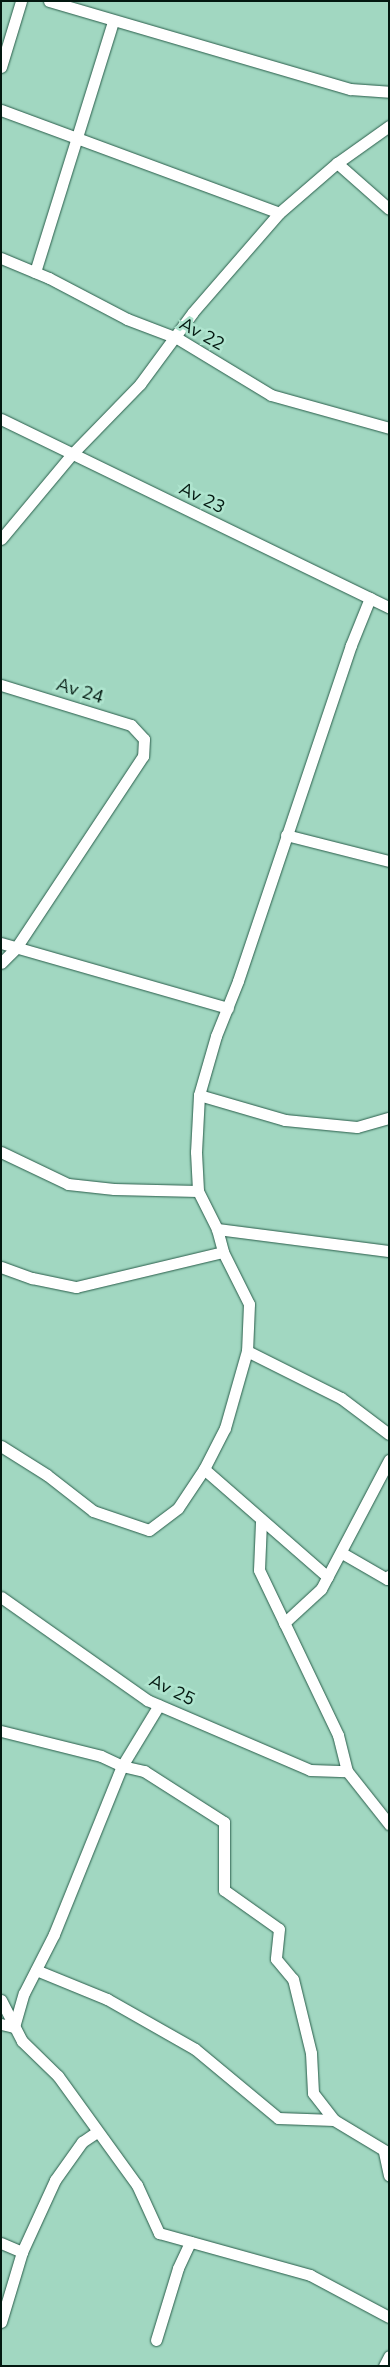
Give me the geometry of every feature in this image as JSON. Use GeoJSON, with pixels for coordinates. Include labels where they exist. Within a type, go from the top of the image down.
{"type":"FeatureCollection","features":[{"type":"Feature","properties":{"kind":"street"},"geometry":{"type":"LineString","coordinates":[[1,67],[21,1]]}},
{"type":"Feature","properties":{"kind":"street"},"geometry":{"type":"LineString","coordinates":[[49,1],[350,89],[389,92]]}},
{"type":"Feature","properties":{"kind":"street"},"geometry":{"type":"LineString","coordinates":[[35,272],[113,21]]}},
{"type":"Feature","properties":{"kind":"street"},"geometry":{"type":"LineString","coordinates":[[1,110],[77,136],[279,213]]}},
{"type":"Feature","properties":{"kind":"street"},"geometry":{"type":"LineString","coordinates":[[1,539],[72,454],[140,384],[177,338],[193,312],[279,213],[337,163],[389,126]]}},
{"type":"Feature","properties":{"kind":"street"},"geometry":{"type":"LineString","coordinates":[[337,163],[389,209]]}},
{"type":"Feature","properties":{"kind":"street","name":"Av 22"},"geometry":{"type":"LineString","coordinates":[[1,258],[35,272],[127,318],[177,338],[271,395],[389,428]]}},
{"type":"Feature","properties":{"kind":"street","name":"Av 23"},"geometry":{"type":"LineString","coordinates":[[1,419],[389,607]]}},
{"type":"Feature","properties":{"kind":"street"},"geometry":{"type":"LineString","coordinates":[[1,1446],[47,1475],[93,1511],[149,1530],[178,1508],[204,1469],[225,1428],[247,1351],[249,1304],[223,1252],[217,1229],[198,1191],[198,1095],[286,835],[370,598]]}},
{"type":"Feature","properties":{"kind":"street","name":"Av 24"},"geometry":{"type":"LineString","coordinates":[[1,685],[131,725],[144,738],[143,756],[16,948]]}},
{"type":"Feature","properties":{"kind":"street"},"geometry":{"type":"LineString","coordinates":[[286,835],[389,861]]}},
{"type":"Feature","properties":{"kind":"street"},"geometry":{"type":"LineString","coordinates":[[1,943],[228,1008]]}},
{"type":"Feature","properties":{"kind":"street"},"geometry":{"type":"LineString","coordinates":[[1,963],[16,948]]}},
{"type":"Feature","properties":{"kind":"street"},"geometry":{"type":"LineString","coordinates":[[198,1095],[285,1120],[357,1127],[389,1118]]}},
{"type":"Feature","properties":{"kind":"street"},"geometry":{"type":"LineString","coordinates":[[1,1152],[68,1184],[114,1189],[198,1191]]}},
{"type":"Feature","properties":{"kind":"street"},"geometry":{"type":"LineString","coordinates":[[217,1229],[389,1251]]}},
{"type":"Feature","properties":{"kind":"street"},"geometry":{"type":"LineString","coordinates":[[1,1267],[32,1278],[76,1287],[223,1252]]}},
{"type":"Feature","properties":{"kind":"street"},"geometry":{"type":"LineString","coordinates":[[247,1351],[341,1398],[389,1434]]}},
{"type":"Feature","properties":{"kind":"street"},"geometry":{"type":"LineString","coordinates":[[284,1623],[321,1589],[342,1554],[389,1460]]}},
{"type":"Feature","properties":{"kind":"street"},"geometry":{"type":"LineString","coordinates":[[204,1469],[261,1522],[328,1577]]}},
{"type":"Feature","properties":{"kind":"street"},"geometry":{"type":"LineString","coordinates":[[261,1522],[259,1570],[338,1735],[347,1771],[389,1824]]}},
{"type":"Feature","properties":{"kind":"street"},"geometry":{"type":"LineString","coordinates":[[342,1554],[386,1579],[389,1576]]}},
{"type":"Feature","properties":{"kind":"street","name":"Av 25"},"geometry":{"type":"LineString","coordinates":[[1,1597],[159,1705],[310,1770],[347,1771]]}},
{"type":"Feature","properties":{"kind":"street"},"geometry":{"type":"LineString","coordinates":[[14,2028],[36,1970],[54,1934],[122,1766],[159,1705]]}},
{"type":"Feature","properties":{"kind":"street"},"geometry":{"type":"LineString","coordinates":[[1,1731],[100,1756],[122,1766],[144,1771],[224,1822],[224,1890],[278,1929],[276,1958],[293,1979],[311,2053],[313,2093],[334,2120],[386,2152],[389,2175]]}},
{"type":"Feature","properties":{"kind":"street"},"geometry":{"type":"LineString","coordinates":[[36,1970],[107,1999],[195,2049],[278,2118],[334,2120]]}},
{"type":"Feature","properties":{"kind":"street"},"geometry":{"type":"LineString","coordinates":[[1,2000],[14,2028],[58,2076],[137,2185],[159,2233],[265,2260],[310,2274],[389,2317]]}},
{"type":"Feature","properties":{"kind":"street"},"geometry":{"type":"LineString","coordinates":[[1,2024],[14,2028]]}},
{"type":"Feature","properties":{"kind":"street"},"geometry":{"type":"LineString","coordinates":[[1,2322],[22,2252],[55,2180],[82,2142],[98,2132]]}},
{"type":"Feature","properties":{"kind":"street"},"geometry":{"type":"LineString","coordinates":[[156,2340],[178,2268],[190,2242]]}},
{"type":"Feature","properties":{"kind":"street"},"geometry":{"type":"LineString","coordinates":[[1,2243],[22,2252]]}},
{"type":"Feature","properties":{"kind":"street"},"geometry":{"type":"LineString","coordinates":[[384,2366],[389,2356]]}}]}
